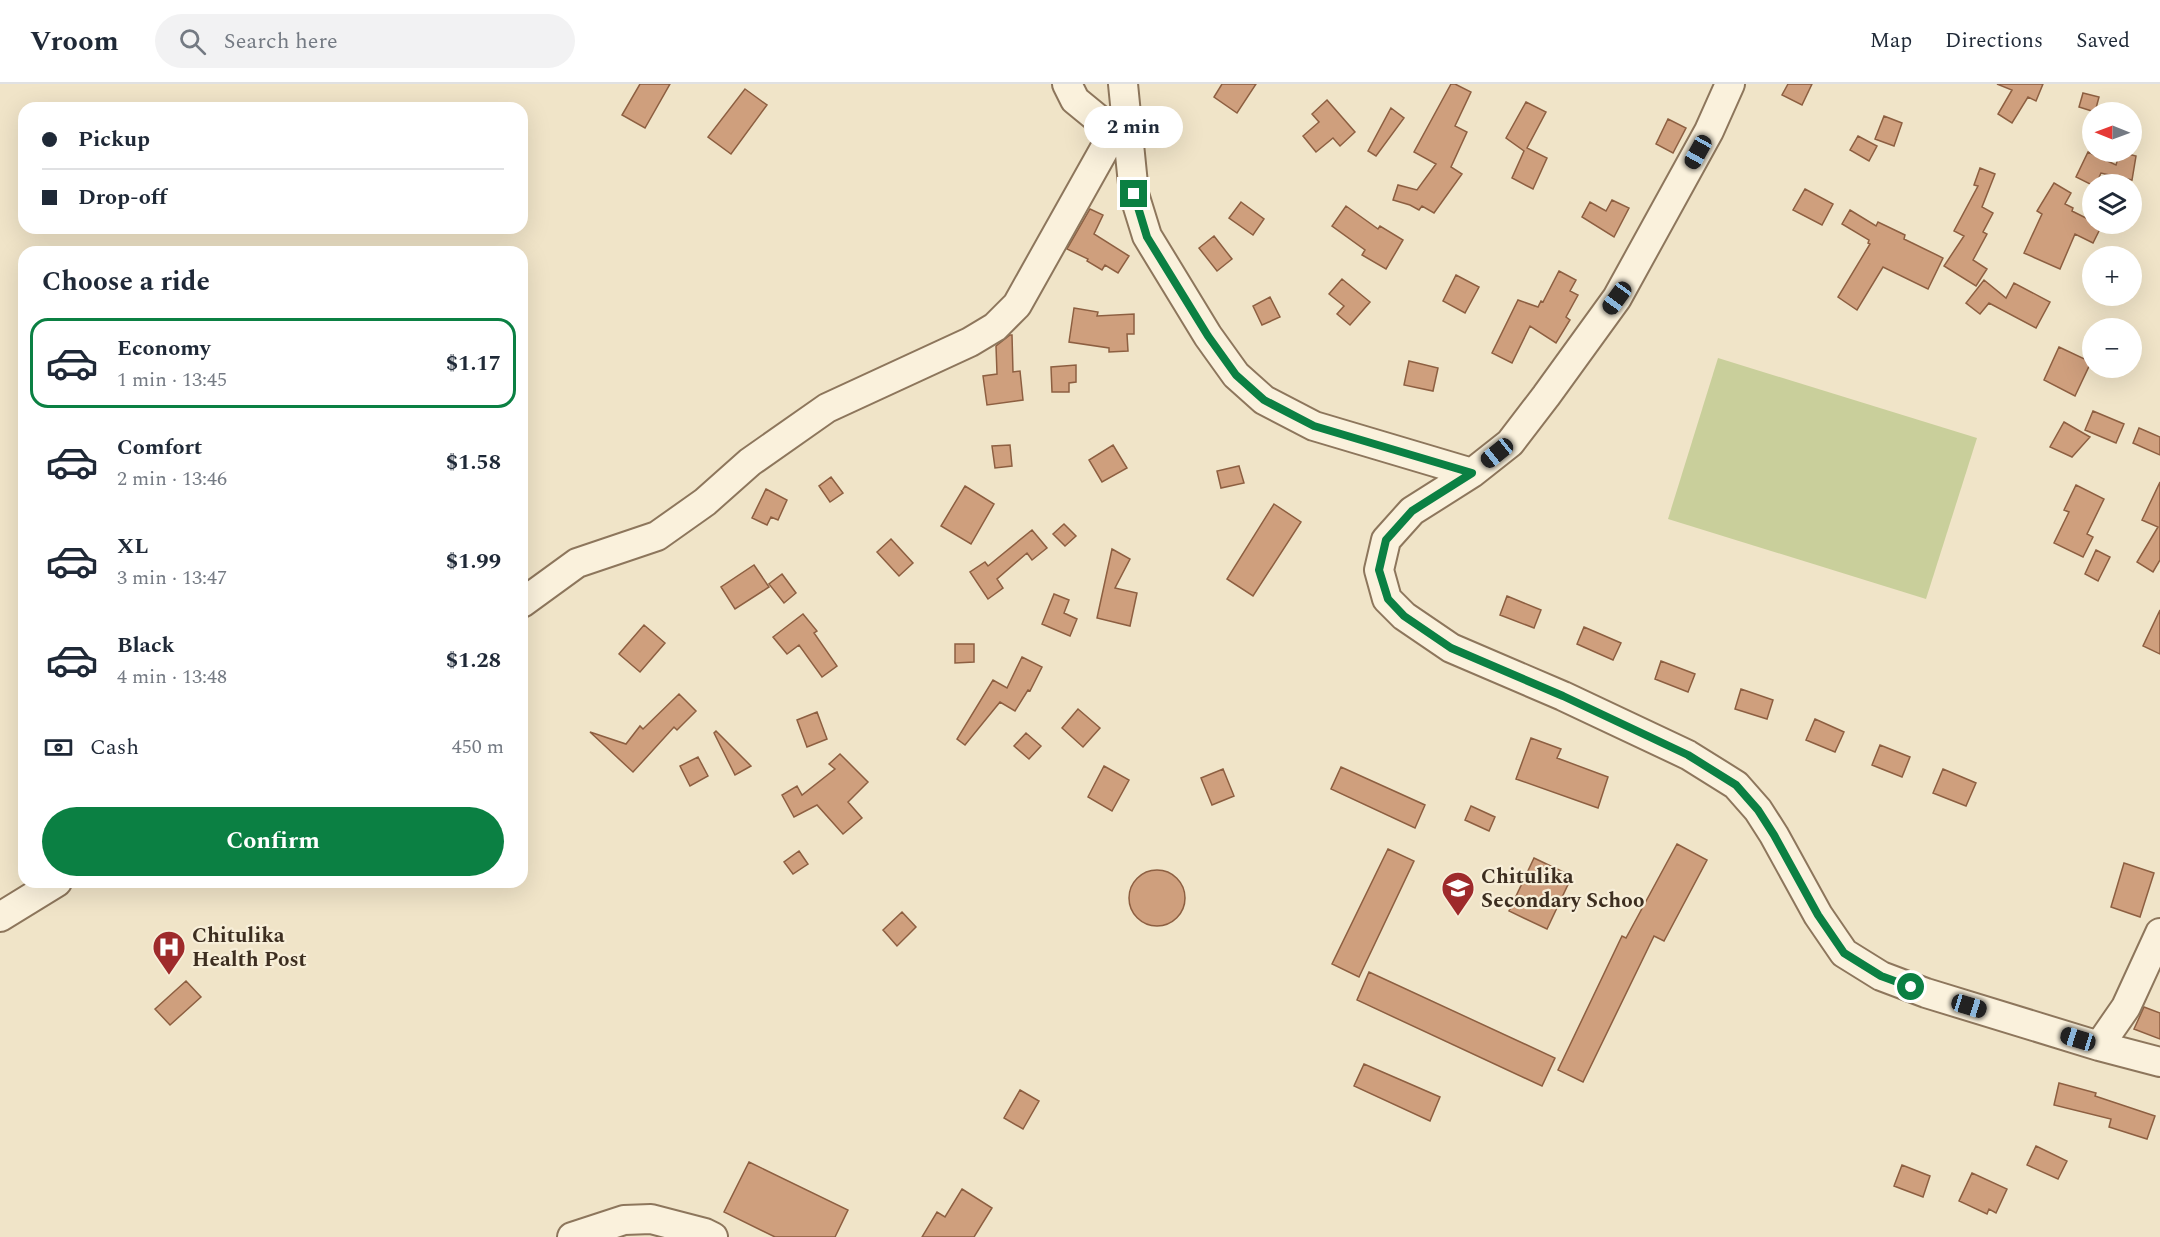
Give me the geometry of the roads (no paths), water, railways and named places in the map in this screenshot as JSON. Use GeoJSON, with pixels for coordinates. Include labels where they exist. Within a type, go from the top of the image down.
{"type":"FeatureCollection","features":[{"type":"Feature","properties":{"kind":"street"},"geometry":{"type":"LineString","coordinates":[[1067,84],[1075,100],[1121,132]]}},
{"type":"Feature","properties":{"kind":"street"},"geometry":{"type":"LineString","coordinates":[[1123,84],[1121,132],[1134,194],[1147,237],[1208,336],[1236,375],[1264,400],[1314,426],[1472,473]]}},
{"type":"Feature","properties":{"kind":"street"},"geometry":{"type":"LineString","coordinates":[[1730,84],[1709,131],[1617,298],[1510,444],[1472,473],[1412,511],[1386,540],[1379,570],[1388,599],[1404,616],[1451,648],[1563,696],[1688,755],[1736,785],[1758,810],[1818,915],[1844,953],[1881,976],[1926,993],[2099,1046],[2160,1062]]}},
{"type":"Feature","properties":{"kind":"street"},"geometry":{"type":"LineString","coordinates":[[528,599],[577,563],[657,536],[705,502],[750,462],[827,408],[970,342],[995,327],[1017,306],[1121,132]]}},
{"type":"Feature","properties":{"kind":"street"},"geometry":{"type":"LineString","coordinates":[[0,917],[47,888]]}},
{"type":"Feature","properties":{"kind":"street"},"geometry":{"type":"LineString","coordinates":[[2099,1046],[2126,1007],[2160,933]]}},
{"type":"Feature","properties":{"kind":"street"},"geometry":{"type":"LineString","coordinates":[[572,1237],[624,1220],[651,1219],[713,1237]]}},
{"type":"Feature","properties":{"kind":"place","name":"Chitulika Secondary Schoo"},"geometry":{"type":"Point","coordinates":[1458,917]}},
{"type":"Feature","properties":{"kind":"place","name":"Chitulika Health Post"},"geometry":{"type":"Point","coordinates":[169,976]}}]}
